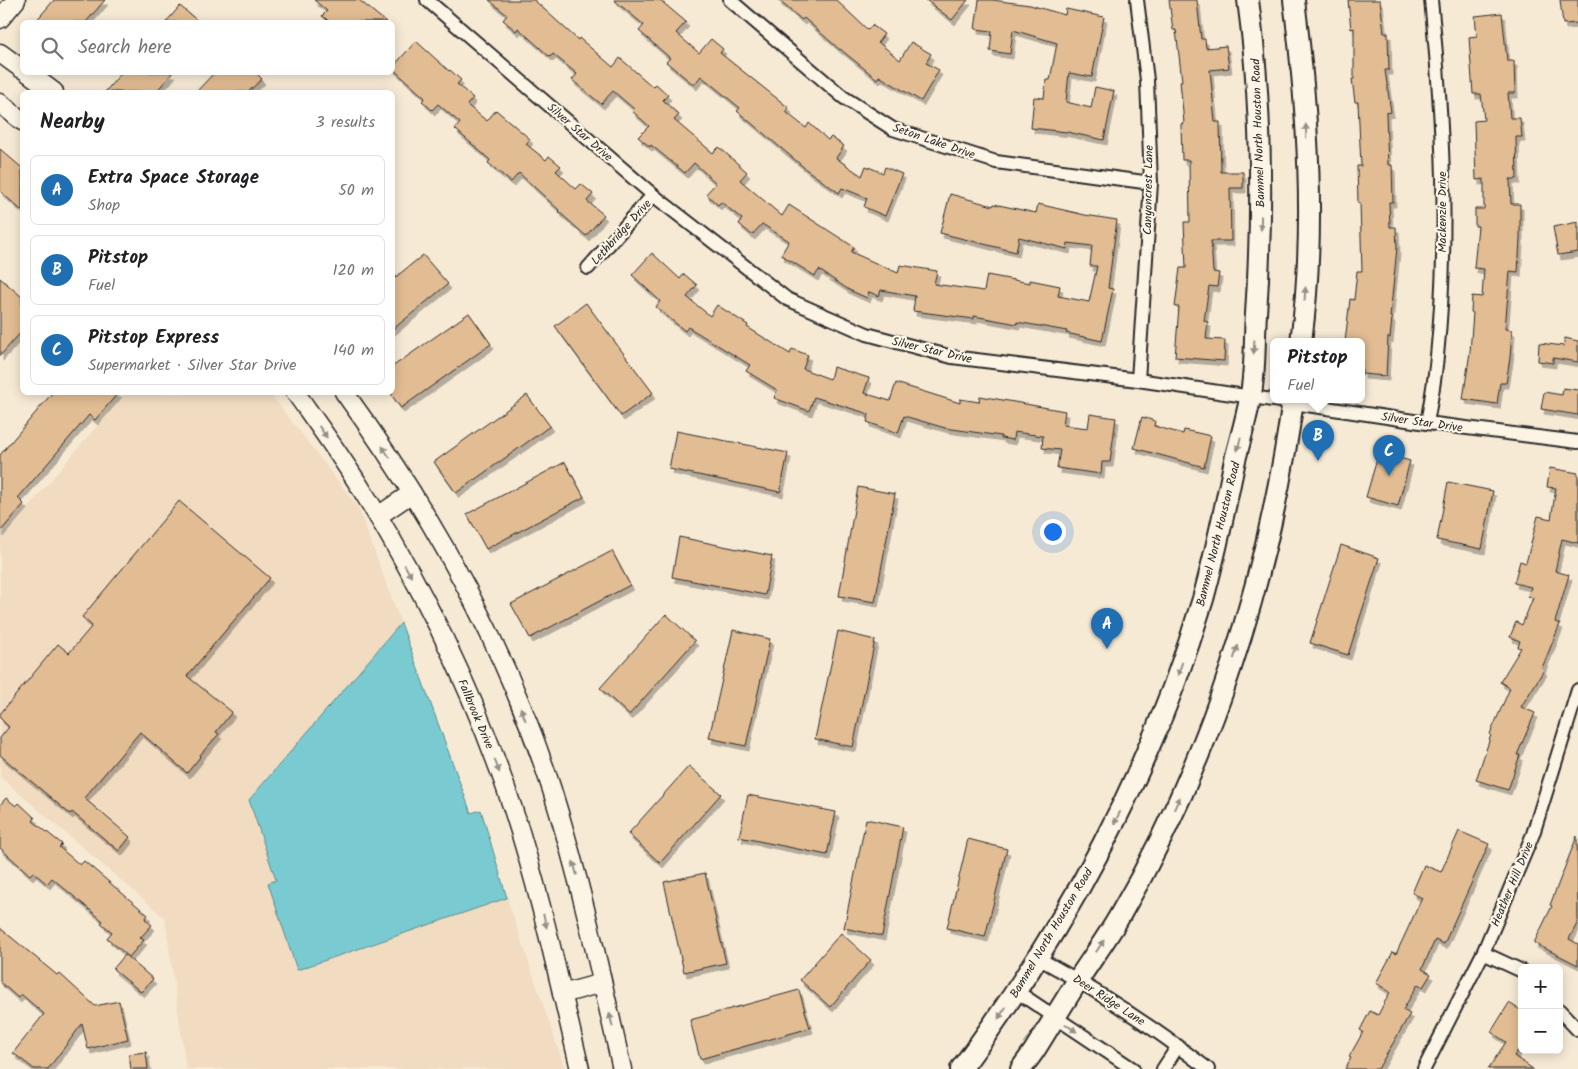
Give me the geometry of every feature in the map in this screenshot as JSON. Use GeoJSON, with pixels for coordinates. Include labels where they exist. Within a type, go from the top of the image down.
{"type":"FeatureCollection","features":[{"type":"Feature","properties":{"kind":"main road","name":"Bammel North Houston Road"},"geometry":{"type":"LineString","coordinates":[[961,1069],[995,1024],[1078,894],[1120,812],[1149,749],[1177,678],[1203,599],[1251,397],[1260,246],[1261,193],[1255,52],[1248,0]]}},
{"type":"Feature","properties":{"kind":"main road"},"geometry":{"type":"LineString","coordinates":[[1294,0],[1305,106],[1308,193],[1308,248],[1301,338]]}},
{"type":"Feature","properties":{"kind":"main road"},"geometry":{"type":"LineString","coordinates":[[1021,1069],[1119,918],[1163,834],[1193,768],[1222,694],[1265,552],[1283,465],[1293,403]]}},
{"type":"Feature","properties":{"kind":"street"},"geometry":{"type":"LineString","coordinates":[[0,19],[16,0]]}},
{"type":"Feature","properties":{"kind":"street","name":"Silver Star Drive"},"geometry":{"type":"LineString","coordinates":[[426,0],[653,195],[787,299],[867,334],[952,356],[1270,399]]}},
{"type":"Feature","properties":{"kind":"street","name":"Seton Lake Drive"},"geometry":{"type":"LineString","coordinates":[[730,0],[843,97],[894,129],[996,162],[1151,183]]}},
{"type":"Feature","properties":{"kind":"street","name":"Canyoncrest Lane"},"geometry":{"type":"LineString","coordinates":[[1137,0],[1146,80],[1151,183],[1138,380]]}},
{"type":"Feature","properties":{"kind":"street","name":"Mackenzie Drive"},"geometry":{"type":"LineString","coordinates":[[1427,423],[1437,356],[1443,217],[1438,67],[1431,0]]}},
{"type":"Feature","properties":{"kind":"street"},"geometry":{"type":"LineString","coordinates":[[0,53],[20,68]]}},
{"type":"Feature","properties":{"kind":"street"},"geometry":{"type":"LineString","coordinates":[[31,75],[51,90]]}},
{"type":"Feature","properties":{"kind":"street"},"geometry":{"type":"LineString","coordinates":[[0,102],[20,118]]}},
{"type":"Feature","properties":{"kind":"street","name":"Lethbridge Drive"},"geometry":{"type":"LineString","coordinates":[[588,268],[653,195]]}},
{"type":"Feature","properties":{"kind":"street","name":"Fallbrook Drive"},"geometry":{"type":"LineString","coordinates":[[297,395],[365,494],[425,600],[451,655],[492,752],[512,805],[528,859],[580,1069]]}},
{"type":"Feature","properties":{"kind":"street"},"geometry":{"type":"LineString","coordinates":[[346,395],[377,438],[412,493],[463,583],[492,641],[532,735],[568,843],[622,1069]]}},
{"type":"Feature","properties":{"kind":"street","name":"Silver Star Drive"},"geometry":{"type":"LineString","coordinates":[[1305,403],[1427,423],[1578,442]]}},
{"type":"Feature","properties":{"kind":"street"},"geometry":{"type":"LineString","coordinates":[[378,516],[412,493]]}},
{"type":"Feature","properties":{"kind":"street","name":"Heather Hill Drive"},"geometry":{"type":"LineString","coordinates":[[1424,1069],[1483,953],[1533,834],[1575,710],[1578,690]]}},
{"type":"Feature","properties":{"kind":"street"},"geometry":{"type":"LineString","coordinates":[[1483,953],[1518,969]]}},
{"type":"Feature","properties":{"kind":"street","name":"Deer Ridge Lane"},"geometry":{"type":"LineString","coordinates":[[1038,958],[1078,980],[1178,1046],[1208,1069]]}},
{"type":"Feature","properties":{"kind":"street"},"geometry":{"type":"LineString","coordinates":[[562,994],[602,983]]}},
{"type":"Feature","properties":{"kind":"street"},"geometry":{"type":"LineString","coordinates":[[1016,991],[1133,1069]]}},
{"type":"Feature","properties":{"kind":"street"},"geometry":{"type":"LineString","coordinates":[[1563,1014],[1578,1030]]}},
{"type":"Feature","properties":{"kind":"street"},"geometry":{"type":"LineString","coordinates":[[1163,1069],[1178,1046]]}},
{"type":"Feature","properties":{"kind":"shaded area"},"geometry":{"type":"Polygon","coordinates":[[[123,395],[272,395],[358,507],[401,623],[249,800],[277,880],[268,883],[298,970],[507,898],[565,1069],[186,1069],[165,918],[0,777],[0,540],[123,395]]]}},
{"type":"Feature","properties":{"kind":"water"},"geometry":{"type":"Polygon","coordinates":[[[401,623],[471,813],[481,810],[507,898],[297,970],[268,883],[276,880],[249,800],[401,623]]]}},
{"type":"Feature","properties":{"kind":"building"},"geometry":{"type":"Polygon","coordinates":[[[54,0],[105,0],[88,20],[37,20],[54,0]]]}},
{"type":"Feature","properties":{"kind":"building"},"geometry":{"type":"Polygon","coordinates":[[[314,0],[359,0],[384,20],[327,20],[322,16],[327,11],[314,0]]]}},
{"type":"Feature","properties":{"kind":"building"},"geometry":{"type":"Polygon","coordinates":[[[489,0],[534,0],[578,40],[579,38],[613,67],[620,58],[653,87],[656,84],[668,95],[663,100],[679,115],[674,120],[713,153],[719,147],[747,172],[740,180],[782,216],[789,205],[854,247],[851,252],[898,273],[900,265],[937,271],[934,284],[984,291],[987,275],[1030,283],[1030,280],[1060,286],[1058,296],[1089,302],[1097,266],[1090,266],[1092,246],[1068,243],[1067,249],[1019,237],[1016,252],[940,233],[950,194],[993,206],[994,204],[1036,213],[1038,204],[1117,220],[1108,288],[1113,289],[1102,341],[1066,333],[1067,331],[1017,322],[1017,324],[974,316],[974,319],[913,311],[915,296],[881,290],[879,296],[869,292],[867,298],[849,290],[819,270],[815,276],[781,255],[789,241],[762,224],[752,235],[739,224],[742,219],[721,202],[718,205],[706,194],[716,183],[694,163],[685,173],[651,145],[650,147],[638,137],[649,126],[632,111],[634,109],[613,91],[601,104],[572,80],[577,74],[553,54],[550,57],[518,28],[516,31],[503,20],[507,15],[489,0]]]}},
{"type":"Feature","properties":{"kind":"building"},"geometry":{"type":"Polygon","coordinates":[[[614,0],[660,0],[686,22],[676,33],[699,53],[711,39],[723,49],[720,53],[789,108],[786,112],[806,128],[809,123],[828,140],[831,137],[844,146],[836,158],[862,176],[866,166],[883,173],[885,167],[902,174],[885,216],[864,207],[867,198],[842,188],[839,193],[807,170],[737,111],[740,108],[701,76],[694,85],[666,62],[670,58],[639,31],[644,25],[614,0]]]}},
{"type":"Feature","properties":{"kind":"building"},"geometry":{"type":"Polygon","coordinates":[[[778,0],[836,0],[868,30],[872,25],[884,34],[878,42],[900,60],[911,42],[931,54],[926,63],[939,70],[921,101],[879,76],[877,79],[804,18],[802,20],[778,0]]]}},
{"type":"Feature","properties":{"kind":"building"},"geometry":{"type":"Polygon","coordinates":[[[926,0],[968,0],[952,20],[926,0]]]}},
{"type":"Feature","properties":{"kind":"building"},"geometry":{"type":"Polygon","coordinates":[[[979,0],[1030,5],[1065,15],[1066,9],[1104,17],[1092,77],[1069,73],[1066,102],[1091,108],[1095,87],[1114,91],[1104,140],[1067,132],[1031,128],[1034,97],[1044,98],[1046,80],[1050,80],[1057,43],[1013,30],[1010,54],[990,51],[992,31],[975,29],[979,0]]]}},
{"type":"Feature","properties":{"kind":"building"},"geometry":{"type":"Polygon","coordinates":[[[1169,0],[1197,0],[1201,39],[1205,39],[1206,48],[1226,46],[1229,68],[1210,70],[1215,122],[1220,122],[1221,172],[1243,172],[1243,188],[1230,188],[1231,241],[1211,241],[1213,272],[1219,273],[1217,287],[1209,286],[1204,321],[1208,322],[1206,339],[1225,340],[1224,361],[1175,357],[1179,307],[1175,307],[1180,268],[1186,268],[1184,222],[1190,222],[1189,160],[1182,160],[1181,124],[1184,123],[1180,81],[1182,81],[1176,30],[1173,30],[1169,0]]]}},
{"type":"Feature","properties":{"kind":"building"},"geometry":{"type":"Polygon","coordinates":[[[1348,0],[1380,0],[1384,33],[1388,33],[1389,70],[1385,70],[1391,112],[1386,113],[1388,165],[1392,165],[1393,202],[1389,202],[1390,227],[1396,227],[1397,248],[1386,376],[1365,374],[1365,338],[1345,338],[1350,299],[1354,300],[1357,271],[1362,271],[1357,166],[1361,166],[1358,102],[1355,102],[1352,79],[1354,79],[1354,28],[1351,29],[1348,0]]]}},
{"type":"Feature","properties":{"kind":"building"},"geometry":{"type":"Polygon","coordinates":[[[1560,0],[1578,0],[1578,23],[1563,24],[1560,0]]]}},
{"type":"Feature","properties":{"kind":"building"},"geometry":{"type":"Polygon","coordinates":[[[180,6],[197,20],[168,20],[180,6]]]}},
{"type":"Feature","properties":{"kind":"building"},"geometry":{"type":"Polygon","coordinates":[[[1502,13],[1507,61],[1514,61],[1515,93],[1508,93],[1510,118],[1520,118],[1522,137],[1516,137],[1517,179],[1510,179],[1511,204],[1520,204],[1520,239],[1518,272],[1510,271],[1505,329],[1512,330],[1510,358],[1506,383],[1500,383],[1497,404],[1463,399],[1470,352],[1473,313],[1471,312],[1472,296],[1482,297],[1484,269],[1474,268],[1478,226],[1475,226],[1475,209],[1484,209],[1484,179],[1476,180],[1474,121],[1484,120],[1481,94],[1473,94],[1469,37],[1477,36],[1475,16],[1502,13]]]}},
{"type":"Feature","properties":{"kind":"building"},"geometry":{"type":"Polygon","coordinates":[[[416,41],[461,80],[457,84],[473,98],[467,105],[487,121],[496,110],[530,139],[526,144],[546,160],[549,156],[561,166],[556,171],[576,189],[581,184],[593,194],[587,201],[604,215],[586,236],[519,173],[511,182],[488,163],[490,160],[455,129],[460,123],[438,104],[432,110],[422,101],[425,98],[395,71],[395,65],[416,41]]]}},
{"type":"Feature","properties":{"kind":"building"},"geometry":{"type":"Polygon","coordinates":[[[119,75],[170,75],[158,90],[107,90],[119,75]]]}},
{"type":"Feature","properties":{"kind":"building"},"geometry":{"type":"Polygon","coordinates":[[[212,75],[258,75],[262,79],[250,90],[198,90],[212,75]]]}},
{"type":"Feature","properties":{"kind":"building"},"geometry":{"type":"Polygon","coordinates":[[[0,149],[20,166],[20,209],[0,191],[0,149]]]}},
{"type":"Feature","properties":{"kind":"building"},"geometry":{"type":"Polygon","coordinates":[[[1578,222],[1578,252],[1558,255],[1553,227],[1578,222]]]}},
{"type":"Feature","properties":{"kind":"building"},"geometry":{"type":"Polygon","coordinates":[[[652,253],[680,279],[684,274],[697,285],[687,297],[710,316],[717,305],[748,325],[747,327],[790,354],[792,349],[808,355],[803,369],[830,379],[833,367],[869,378],[864,393],[890,401],[896,383],[960,403],[960,399],[979,402],[980,396],[1065,411],[1063,425],[1088,428],[1090,414],[1116,418],[1110,462],[1102,462],[1101,474],[1057,468],[1060,450],[1042,448],[1043,436],[1014,432],[1013,440],[1001,438],[1001,436],[945,428],[904,416],[898,433],[867,422],[869,414],[814,397],[809,411],[774,398],[777,390],[746,371],[750,365],[688,327],[685,331],[656,307],[660,301],[632,275],[652,253]]]}},
{"type":"Feature","properties":{"kind":"building"},"geometry":{"type":"Polygon","coordinates":[[[423,255],[448,284],[395,328],[395,278],[423,255]]]}},
{"type":"Feature","properties":{"kind":"building"},"geometry":{"type":"Polygon","coordinates":[[[0,278],[20,295],[20,333],[0,356],[0,278]]]}},
{"type":"Feature","properties":{"kind":"building"},"geometry":{"type":"Polygon","coordinates":[[[586,303],[653,393],[621,416],[555,326],[586,303]]]}},
{"type":"Feature","properties":{"kind":"building"},"geometry":{"type":"Polygon","coordinates":[[[469,313],[491,344],[401,408],[392,396],[395,395],[395,365],[469,313]]]}},
{"type":"Feature","properties":{"kind":"building"},"geometry":{"type":"Polygon","coordinates":[[[1565,338],[1578,341],[1578,362],[1553,358],[1553,363],[1538,361],[1539,343],[1564,346],[1565,338]]]}},
{"type":"Feature","properties":{"kind":"building"},"geometry":{"type":"Polygon","coordinates":[[[1563,388],[1578,390],[1578,415],[1541,409],[1544,392],[1562,395],[1563,388]]]}},
{"type":"Feature","properties":{"kind":"building"},"geometry":{"type":"Polygon","coordinates":[[[50,395],[116,395],[95,420],[89,415],[18,498],[24,504],[0,532],[0,455],[50,395]]]}},
{"type":"Feature","properties":{"kind":"building"},"geometry":{"type":"Polygon","coordinates":[[[527,395],[550,426],[456,493],[434,462],[527,395]]]}},
{"type":"Feature","properties":{"kind":"building"},"geometry":{"type":"Polygon","coordinates":[[[1142,417],[1155,421],[1154,426],[1183,434],[1184,430],[1211,436],[1204,467],[1134,448],[1142,417]]]}},
{"type":"Feature","properties":{"kind":"building"},"geometry":{"type":"Polygon","coordinates":[[[676,431],[788,453],[780,492],[669,469],[676,431]]]}},
{"type":"Feature","properties":{"kind":"building"},"geometry":{"type":"Polygon","coordinates":[[[1379,452],[1410,461],[1398,506],[1366,497],[1379,452]]]}},
{"type":"Feature","properties":{"kind":"building"},"geometry":{"type":"Polygon","coordinates":[[[565,462],[584,497],[486,549],[467,514],[565,462]]]}},
{"type":"Feature","properties":{"kind":"building"},"geometry":{"type":"Polygon","coordinates":[[[1550,468],[1578,473],[1578,543],[1562,539],[1555,571],[1569,575],[1555,622],[1560,624],[1542,668],[1544,670],[1521,707],[1535,713],[1517,755],[1520,755],[1508,790],[1476,780],[1490,734],[1510,688],[1500,682],[1521,648],[1518,647],[1520,641],[1510,637],[1516,622],[1522,625],[1533,598],[1528,596],[1531,587],[1514,583],[1520,561],[1526,563],[1538,516],[1551,519],[1556,488],[1547,487],[1550,468]]]}},
{"type":"Feature","properties":{"kind":"building"},"geometry":{"type":"Polygon","coordinates":[[[1448,482],[1493,491],[1482,549],[1437,540],[1448,482]]]}},
{"type":"Feature","properties":{"kind":"building"},"geometry":{"type":"Polygon","coordinates":[[[858,487],[895,494],[875,602],[839,596],[858,487]]]}},
{"type":"Feature","properties":{"kind":"building"},"geometry":{"type":"Polygon","coordinates":[[[179,501],[270,578],[187,676],[232,712],[216,732],[219,734],[199,756],[187,773],[140,732],[84,798],[130,837],[119,851],[72,812],[70,814],[0,755],[0,738],[9,727],[0,718],[0,714],[58,644],[69,653],[92,626],[82,617],[179,501]]]}},
{"type":"Feature","properties":{"kind":"building"},"geometry":{"type":"Polygon","coordinates":[[[679,537],[772,556],[765,595],[672,577],[679,537]]]}},
{"type":"Feature","properties":{"kind":"building"},"geometry":{"type":"Polygon","coordinates":[[[1341,545],[1379,558],[1348,655],[1310,643],[1341,545]]]}},
{"type":"Feature","properties":{"kind":"building"},"geometry":{"type":"Polygon","coordinates":[[[612,551],[630,585],[530,638],[511,604],[612,551]]]}},
{"type":"Feature","properties":{"kind":"building"},"geometry":{"type":"Polygon","coordinates":[[[666,614],[695,641],[629,715],[600,688],[666,614]]]}},
{"type":"Feature","properties":{"kind":"building"},"geometry":{"type":"Polygon","coordinates":[[[733,630],[770,639],[746,746],[709,738],[733,630]]]}},
{"type":"Feature","properties":{"kind":"building"},"geometry":{"type":"Polygon","coordinates":[[[838,631],[875,640],[853,747],[815,739],[838,631]]]}},
{"type":"Feature","properties":{"kind":"building"},"geometry":{"type":"Polygon","coordinates":[[[689,766],[721,794],[660,863],[628,834],[689,766]]]}},
{"type":"Feature","properties":{"kind":"building"},"geometry":{"type":"Polygon","coordinates":[[[748,795],[836,812],[827,855],[739,837],[748,795]]]}},
{"type":"Feature","properties":{"kind":"building"},"geometry":{"type":"Polygon","coordinates":[[[6,798],[16,806],[19,803],[35,818],[33,821],[62,844],[59,847],[80,865],[84,861],[148,915],[145,919],[152,925],[140,938],[144,940],[129,957],[107,938],[112,932],[101,923],[103,921],[52,878],[47,884],[33,872],[30,875],[0,848],[0,805],[6,798]]]}},
{"type":"Feature","properties":{"kind":"building"},"geometry":{"type":"Polygon","coordinates":[[[866,819],[903,827],[882,936],[844,928],[866,819]]]}},
{"type":"Feature","properties":{"kind":"building"},"geometry":{"type":"Polygon","coordinates":[[[1459,831],[1489,844],[1444,944],[1435,940],[1422,969],[1431,974],[1423,987],[1418,984],[1403,1010],[1410,1014],[1378,1069],[1345,1069],[1351,1058],[1349,1057],[1363,1032],[1360,1030],[1370,1011],[1378,1015],[1390,992],[1376,983],[1393,952],[1396,954],[1422,898],[1412,893],[1424,865],[1441,872],[1459,831]]]}},
{"type":"Feature","properties":{"kind":"building"},"geometry":{"type":"Polygon","coordinates":[[[1577,836],[1578,922],[1569,939],[1578,944],[1578,965],[1534,943],[1552,906],[1550,905],[1577,836]]]}},
{"type":"Feature","properties":{"kind":"building"},"geometry":{"type":"Polygon","coordinates":[[[968,839],[1007,849],[985,937],[947,928],[968,839]]]}},
{"type":"Feature","properties":{"kind":"building"},"geometry":{"type":"Polygon","coordinates":[[[705,873],[726,963],[684,972],[664,882],[705,873]]]}},
{"type":"Feature","properties":{"kind":"building"},"geometry":{"type":"Polygon","coordinates":[[[0,928],[57,975],[59,973],[95,1006],[119,1001],[128,1039],[88,1049],[82,1024],[48,1069],[34,1069],[13,1053],[44,1014],[21,994],[18,998],[0,982],[0,928]]]}},
{"type":"Feature","properties":{"kind":"building"},"geometry":{"type":"Polygon","coordinates":[[[841,933],[871,960],[830,1007],[800,980],[841,933]]]}},
{"type":"Feature","properties":{"kind":"building"},"geometry":{"type":"Polygon","coordinates":[[[125,955],[153,979],[141,992],[113,969],[125,955]]]}},
{"type":"Feature","properties":{"kind":"building"},"geometry":{"type":"Polygon","coordinates":[[[799,990],[810,1028],[700,1059],[690,1020],[799,990]]]}},
{"type":"Feature","properties":{"kind":"building"},"geometry":{"type":"Polygon","coordinates":[[[1509,1003],[1518,1009],[1518,1050],[1514,1056],[1533,1069],[1488,1069],[1506,1042],[1491,1032],[1509,1003]]]}},
{"type":"Feature","properties":{"kind":"building"},"geometry":{"type":"Polygon","coordinates":[[[146,1052],[148,1069],[131,1069],[129,1054],[146,1052]]]}},
{"type":"Feature","properties":{"kind":"place","name":"Pitstop"},"geometry":{"type":"Point","coordinates":[1318,461]}},
{"type":"Feature","properties":{"kind":"place","name":"Pitstop Express"},"geometry":{"type":"Point","coordinates":[1389,476]}},
{"type":"Feature","properties":{"kind":"place","name":"Extra Space Storage"},"geometry":{"type":"Point","coordinates":[1107,649]}}]}
